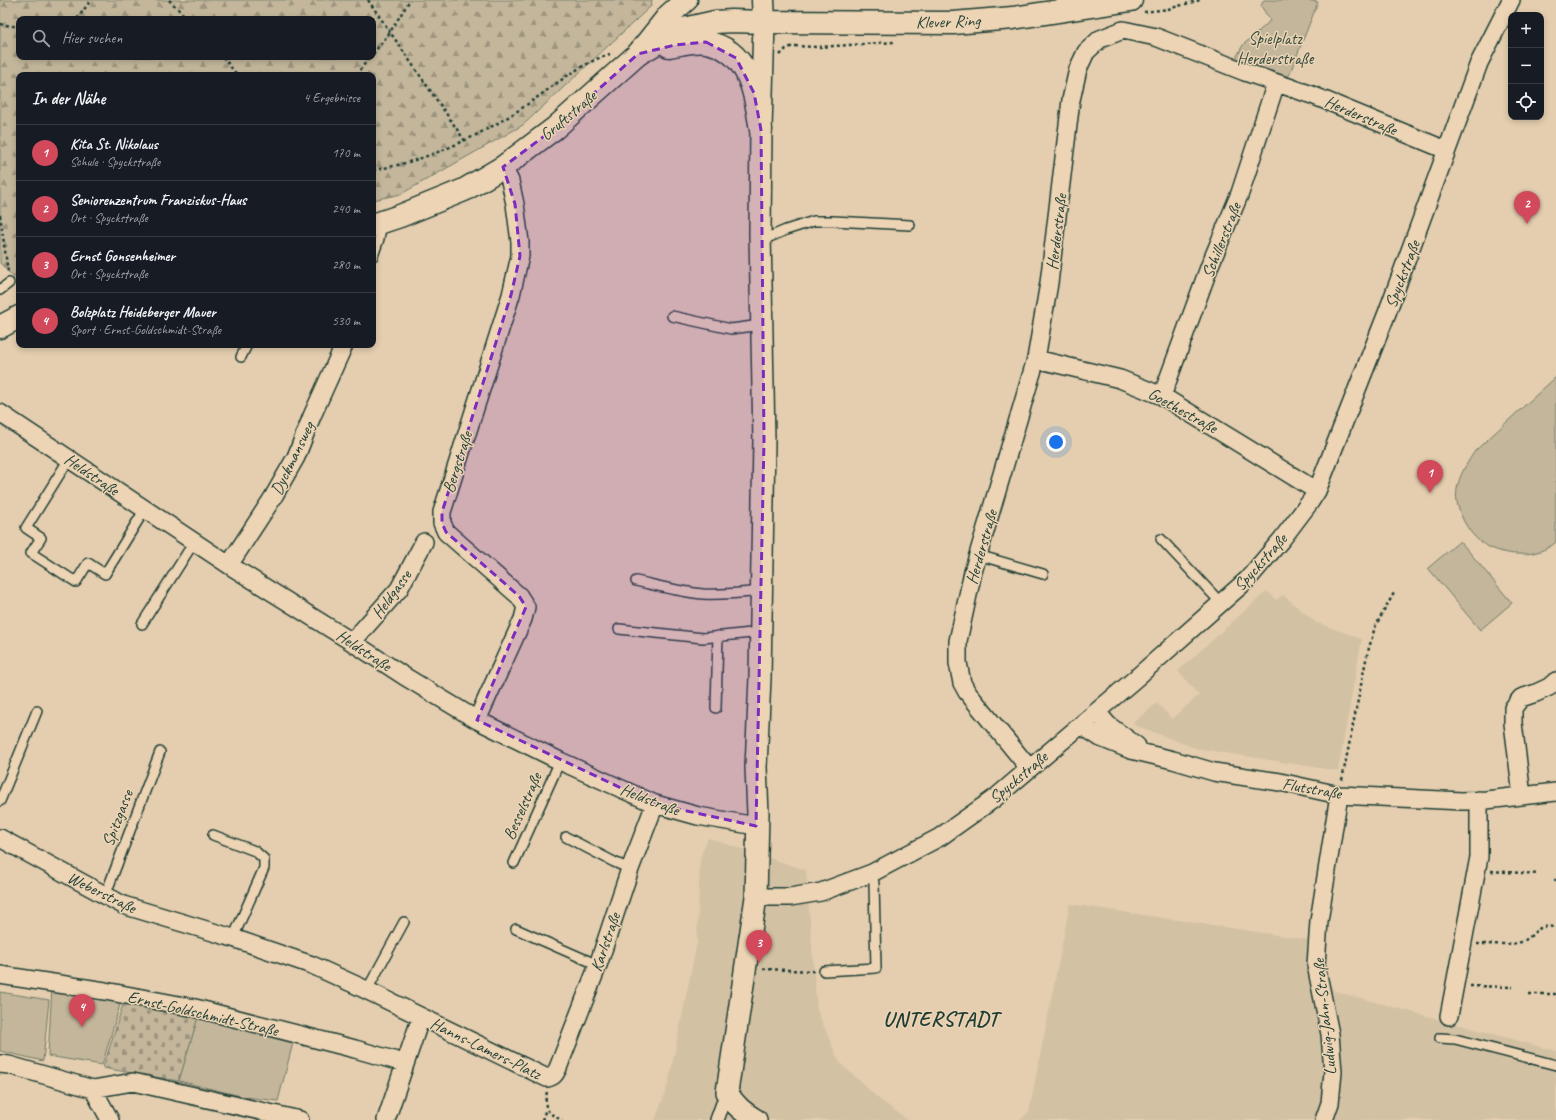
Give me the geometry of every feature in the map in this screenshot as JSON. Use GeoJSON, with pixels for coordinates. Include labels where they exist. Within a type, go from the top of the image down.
{"type":"FeatureCollection","features":[{"type":"Feature","properties":{"kind":"main road"},"geometry":{"type":"LineString","coordinates":[[642,52],[669,15],[686,0]]}},
{"type":"Feature","properties":{"kind":"main road"},"geometry":{"type":"LineString","coordinates":[[763,0],[764,22]]}},
{"type":"Feature","properties":{"kind":"main road","name":"Klever Ring"},"geometry":{"type":"LineString","coordinates":[[764,22],[953,23],[1013,18],[1131,0]]}},
{"type":"Feature","properties":{"kind":"main road","name":"Gruftstraße"},"geometry":{"type":"LineString","coordinates":[[377,223],[400,216],[464,190],[503,167],[555,128],[642,52],[679,30],[715,22],[764,22]]}},
{"type":"Feature","properties":{"kind":"main road"},"geometry":{"type":"LineString","coordinates":[[642,52],[698,42],[706,42],[729,52],[743,67],[749,78],[754,93],[761,130]]}},
{"type":"Feature","properties":{"kind":"main road"},"geometry":{"type":"LineString","coordinates":[[0,327],[16,319]]}},
{"type":"Feature","properties":{"kind":"street","name":"Spyckstraße"},"geometry":{"type":"LineString","coordinates":[[756,897],[790,897],[821,892],[872,873],[940,837],[995,798],[1097,712],[1248,579],[1282,539],[1317,491],[1428,206],[1446,150],[1479,63],[1511,0]]}},
{"type":"Feature","properties":{"kind":"street"},"geometry":{"type":"LineString","coordinates":[[717,1120],[727,1092],[735,1029],[746,968],[756,897],[756,767],[761,632],[764,440],[760,241],[764,22]]}},
{"type":"Feature","properties":{"kind":"street","name":"Herderstraße"},"geometry":{"type":"LineString","coordinates":[[1029,768],[962,683],[958,663],[958,641],[973,572],[1036,359],[1050,283],[1071,100],[1078,69],[1086,52],[1100,39],[1123,30],[1156,37],[1276,84],[1312,95],[1446,150]]}},
{"type":"Feature","properties":{"kind":"street","name":"Schillerstraße"},"geometry":{"type":"LineString","coordinates":[[1162,396],[1210,265],[1240,192],[1276,84]]}},
{"type":"Feature","properties":{"kind":"street","name":"Bergstraße"},"geometry":{"type":"LineString","coordinates":[[477,720],[523,620],[526,607],[519,596],[446,532],[442,523],[442,512],[511,295],[520,256],[520,242],[515,204],[510,181],[503,167]]}},
{"type":"Feature","properties":{"kind":"street","name":"Dyckmansweg"},"geometry":{"type":"LineString","coordinates":[[229,565],[272,499],[296,456],[343,348]]}},
{"type":"Feature","properties":{"kind":"street","name":"Goethestraße"},"geometry":{"type":"LineString","coordinates":[[1036,359],[1120,379],[1162,396],[1317,491]]}},
{"type":"Feature","properties":{"kind":"street","name":"Heldstraße"},"geometry":{"type":"LineString","coordinates":[[0,413],[229,565],[404,676],[477,720],[560,761],[656,804],[698,816],[756,826]]}},
{"type":"Feature","properties":{"kind":"street","name":"Heldgasse"},"geometry":{"type":"LineString","coordinates":[[352,642],[399,589],[424,542]]}},
{"type":"Feature","properties":{"kind":"street"},"geometry":{"type":"LineString","coordinates":[[1522,796],[1513,723],[1513,708],[1521,698],[1542,690],[1556,681]]}},
{"type":"Feature","properties":{"kind":"street","name":"Flutstraße"},"geometry":{"type":"LineString","coordinates":[[1097,712],[1108,725],[1120,735],[1149,753],[1214,772],[1280,782],[1339,795],[1462,801],[1556,792]]}},
{"type":"Feature","properties":{"kind":"street","name":"Flutstraße"},"geometry":{"type":"LineString","coordinates":[[1081,725],[1090,732],[1118,746],[1141,753],[1149,753]]}},
{"type":"Feature","properties":{"kind":"street","name":"Ludwig-Jahn-Straße"},"geometry":{"type":"LineString","coordinates":[[1324,1120],[1330,1103],[1333,1072],[1330,1034],[1316,965],[1319,921],[1339,795]]}},
{"type":"Feature","properties":{"kind":"street"},"geometry":{"type":"LineString","coordinates":[[1448,1016],[1479,857],[1479,800]]}},
{"type":"Feature","properties":{"kind":"street","name":"Karlstraße"},"geometry":{"type":"LineString","coordinates":[[551,1078],[555,1075],[558,1068],[598,965],[630,869],[656,804]]}},
{"type":"Feature","properties":{"kind":"street","name":"Weberstraße"},"geometry":{"type":"LineString","coordinates":[[0,838],[123,905],[233,938],[312,965],[367,990],[420,1017]]}},
{"type":"Feature","properties":{"kind":"street","name":"Ernst-Goldschmidt-Straße"},"geometry":{"type":"LineString","coordinates":[[0,975],[105,991],[195,1008],[404,1063]]}},
{"type":"Feature","properties":{"kind":"street"},"geometry":{"type":"LineString","coordinates":[[386,1120],[420,1017]]}},
{"type":"Feature","properties":{"kind":"street","name":"Hanns-Lamers-Platz"},"geometry":{"type":"LineString","coordinates":[[420,1017],[547,1078],[551,1078]]}},
{"type":"Feature","properties":{"kind":"street"},"geometry":{"type":"LineString","coordinates":[[0,1064],[9,1065],[93,1089],[133,1082],[300,1120]]}},
{"type":"Feature","properties":{"kind":"street"},"geometry":{"type":"LineString","coordinates":[[93,1089],[110,1120]]}},
{"type":"Feature","properties":{"kind":"street"},"geometry":{"type":"LineString","coordinates":[[727,1092],[732,1102],[738,1108],[756,1120]]}},
{"type":"Feature","properties":{"kind":"lane"},"geometry":{"type":"LineString","coordinates":[[760,241],[786,230],[814,221],[910,225]]}},
{"type":"Feature","properties":{"kind":"lane"},"geometry":{"type":"LineString","coordinates":[[376,248],[379,239],[377,223]]}},
{"type":"Feature","properties":{"kind":"lane"},"geometry":{"type":"LineString","coordinates":[[0,290],[9,283]]}},
{"type":"Feature","properties":{"kind":"lane"},"geometry":{"type":"LineString","coordinates":[[672,316],[731,329],[761,325]]}},
{"type":"Feature","properties":{"kind":"lane"},"geometry":{"type":"LineString","coordinates":[[241,357],[246,348]]}},
{"type":"Feature","properties":{"kind":"lane"},"geometry":{"type":"LineString","coordinates":[[69,458],[26,528],[41,538],[31,553],[76,582],[88,564],[105,574],[145,509]]}},
{"type":"Feature","properties":{"kind":"lane"},"geometry":{"type":"LineString","coordinates":[[1162,539],[1221,603]]}},
{"type":"Feature","properties":{"kind":"lane"},"geometry":{"type":"LineString","coordinates":[[142,624],[194,542]]}},
{"type":"Feature","properties":{"kind":"lane"},"geometry":{"type":"LineString","coordinates":[[978,555],[1043,574]]}},
{"type":"Feature","properties":{"kind":"lane"},"geometry":{"type":"LineString","coordinates":[[636,581],[703,594],[730,594],[762,590]]}},
{"type":"Feature","properties":{"kind":"lane"},"geometry":{"type":"LineString","coordinates":[[620,629],[703,638],[761,632]]}},
{"type":"Feature","properties":{"kind":"lane"},"geometry":{"type":"LineString","coordinates":[[716,708],[718,636]]}},
{"type":"Feature","properties":{"kind":"lane"},"geometry":{"type":"LineString","coordinates":[[0,801],[37,711]]}},
{"type":"Feature","properties":{"kind":"lane","name":"Spitzgasse"},"geometry":{"type":"LineString","coordinates":[[105,896],[160,752]]}},
{"type":"Feature","properties":{"kind":"lane","name":"Besselstraße"},"geometry":{"type":"LineString","coordinates":[[514,863],[560,761]]}},
{"type":"Feature","properties":{"kind":"lane"},"geometry":{"type":"LineString","coordinates":[[213,835],[255,851],[264,859],[264,868],[233,938]]}},
{"type":"Feature","properties":{"kind":"lane"},"geometry":{"type":"LineString","coordinates":[[566,837],[630,869]]}},
{"type":"Feature","properties":{"kind":"lane"},"geometry":{"type":"LineString","coordinates":[[824,971],[876,968],[874,884],[872,873]]}},
{"type":"Feature","properties":{"kind":"lane"},"geometry":{"type":"LineString","coordinates":[[367,990],[404,922]]}},
{"type":"Feature","properties":{"kind":"lane"},"geometry":{"type":"LineString","coordinates":[[516,929],[598,965]]}},
{"type":"Feature","properties":{"kind":"lane"},"geometry":{"type":"LineString","coordinates":[[1440,1038],[1455,1039],[1556,1064]]}},
{"type":"Feature","properties":{"kind":"path"},"geometry":{"type":"LineString","coordinates":[[79,16],[91,0]]}},
{"type":"Feature","properties":{"kind":"path"},"geometry":{"type":"LineString","coordinates":[[169,0],[185,16]]}},
{"type":"Feature","properties":{"kind":"path"},"geometry":{"type":"LineString","coordinates":[[368,0],[465,141]]}},
{"type":"Feature","properties":{"kind":"path"},"geometry":{"type":"LineString","coordinates":[[376,50],[390,32],[410,0]]}},
{"type":"Feature","properties":{"kind":"path"},"geometry":{"type":"LineString","coordinates":[[0,24],[16,27]]}},
{"type":"Feature","properties":{"kind":"path"},"geometry":{"type":"LineString","coordinates":[[776,56],[781,55],[786,49],[793,46],[848,45]]}},
{"type":"Feature","properties":{"kind":"path"},"geometry":{"type":"LineString","coordinates":[[376,170],[395,167],[465,141],[518,111],[594,59],[612,53],[607,59]]}},
{"type":"Feature","properties":{"kind":"path"},"geometry":{"type":"LineString","coordinates":[[225,60],[235,72]]}},
{"type":"Feature","properties":{"kind":"path"},"geometry":{"type":"LineString","coordinates":[[358,72],[368,60]]}},
{"type":"Feature","properties":{"kind":"path"},"geometry":{"type":"LineString","coordinates":[[0,215],[9,283]]}},
{"type":"Feature","properties":{"kind":"path"},"geometry":{"type":"LineString","coordinates":[[1339,795],[1367,655],[1375,627],[1394,593]]}},
{"type":"Feature","properties":{"kind":"path"},"geometry":{"type":"LineString","coordinates":[[1476,870],[1538,874]]}},
{"type":"Feature","properties":{"kind":"path"},"geometry":{"type":"LineString","coordinates":[[1462,945],[1520,942],[1530,936],[1536,929],[1546,926],[1556,928]]}},
{"type":"Feature","properties":{"kind":"path"},"geometry":{"type":"LineString","coordinates":[[746,968],[824,971]]}},
{"type":"Feature","properties":{"kind":"path"},"geometry":{"type":"LineString","coordinates":[[1455,985],[1513,988]]}},
{"type":"Feature","properties":{"kind":"path"},"geometry":{"type":"LineString","coordinates":[[1529,994],[1556,994]]}},
{"type":"Feature","properties":{"kind":"path"},"geometry":{"type":"LineString","coordinates":[[551,1078],[545,1100],[546,1108],[550,1115],[562,1120]]}},
{"type":"Feature","properties":{"kind":"path"},"geometry":{"type":"LineString","coordinates":[[542,1120],[546,1108]]}},
{"type":"Feature","properties":{"kind":"highlighted area"},"geometry":{"type":"Polygon","coordinates":[[[706,42],[736,58],[754,93],[761,130],[764,440],[756,826],[655,804],[477,720],[526,607],[519,596],[446,532],[442,523],[442,512],[511,295],[520,256],[515,204],[503,167],[555,128],[638,54],[675,45],[706,42]]]}},
{"type":"Feature","properties":{"kind":"shaded area"},"geometry":{"type":"Polygon","coordinates":[[[1267,591],[1276,600],[1283,595],[1315,622],[1362,639],[1338,771],[1195,748],[1132,724],[1157,703],[1172,719],[1199,695],[1178,671],[1267,591]]]}},
{"type":"Feature","properties":{"kind":"shaded area"},"geometry":{"type":"Polygon","coordinates":[[[708,838],[806,870],[817,1010],[839,1062],[879,1099],[908,1120],[655,1120],[668,1085],[697,942],[700,858],[708,838]]]}},
{"type":"Feature","properties":{"kind":"shaded area"},"geometry":{"type":"Polygon","coordinates":[[[1070,904],[1310,940],[1334,991],[1556,1051],[1556,1120],[1020,1120],[1029,1112],[1070,904]]]}},
{"type":"Feature","properties":{"kind":"green space"},"geometry":{"type":"Polygon","coordinates":[[[0,0],[652,0],[651,6],[523,125],[401,194],[376,199],[376,72],[16,72],[16,280],[0,263],[0,0]]]}},
{"type":"Feature","properties":{"kind":"green space","name":"Spielplatz Herderstraße"},"geometry":{"type":"Polygon","coordinates":[[[1264,0],[1306,0],[1318,2],[1288,78],[1236,58],[1243,45],[1270,20],[1261,6],[1264,0]]]}},
{"type":"Feature","properties":{"kind":"green space"},"geometry":{"type":"Polygon","coordinates":[[[1556,377],[1556,542],[1541,551],[1532,553],[1513,554],[1495,550],[1476,538],[1461,515],[1457,502],[1457,488],[1461,475],[1475,451],[1556,377]]]}},
{"type":"Feature","properties":{"kind":"green space"},"geometry":{"type":"Polygon","coordinates":[[[1460,541],[1512,603],[1480,630],[1428,568],[1460,541]]]}},
{"type":"Feature","properties":{"kind":"green space"},"geometry":{"type":"Polygon","coordinates":[[[52,986],[122,998],[102,1065],[48,1056],[52,986]]]}},
{"type":"Feature","properties":{"kind":"green space"},"geometry":{"type":"Polygon","coordinates":[[[0,992],[49,1000],[43,1061],[0,1051],[0,992]]]}},
{"type":"Feature","properties":{"kind":"green space"},"geometry":{"type":"Polygon","coordinates":[[[125,998],[199,1014],[179,1081],[103,1068],[125,998]]]}},
{"type":"Feature","properties":{"kind":"green space"},"geometry":{"type":"Polygon","coordinates":[[[199,1014],[294,1039],[278,1101],[245,1097],[179,1081],[199,1014]]]}},
{"type":"Feature","properties":{"kind":"place","name":"Seniorenzentrum Franziskus-Haus"},"geometry":{"type":"Point","coordinates":[1527,224]}},
{"type":"Feature","properties":{"kind":"place","name":"Kita St. Nikolaus"},"geometry":{"type":"Point","coordinates":[1430,493]}},
{"type":"Feature","properties":{"kind":"place","name":"Ernst Gonsenheimer"},"geometry":{"type":"Point","coordinates":[759,963]}},
{"type":"Feature","properties":{"kind":"place","name":"Bolzplatz Heideberger Mauer"},"geometry":{"type":"Point","coordinates":[82,1027]}},
{"type":"Feature","properties":{"kind":"district","name":"UNTERSTADT"},"geometry":{"type":"Point","coordinates":[941,1019]}}]}
